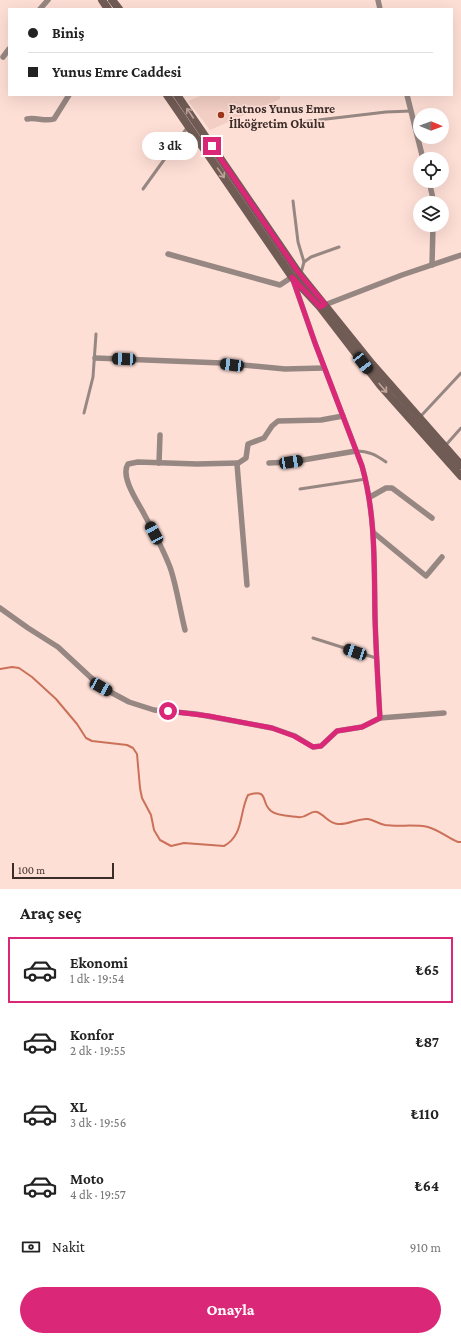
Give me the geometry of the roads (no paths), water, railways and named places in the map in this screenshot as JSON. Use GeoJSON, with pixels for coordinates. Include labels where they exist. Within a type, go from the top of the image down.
{"type":"FeatureCollection","features":[{"type":"Feature","properties":{"kind":"street"},"geometry":{"type":"LineString","coordinates":[[41,8],[48,0]]}},
{"type":"Feature","properties":{"kind":"street"},"geometry":{"type":"LineString","coordinates":[[112,0],[118,8]]}},
{"type":"Feature","properties":{"kind":"street"},"geometry":{"type":"LineString","coordinates":[[3,57],[8,50]]}},
{"type":"Feature","properties":{"kind":"street"},"geometry":{"type":"LineString","coordinates":[[27,118],[34,117],[46,120],[54,119],[68,96]]}},
{"type":"Feature","properties":{"kind":"street"},"geometry":{"type":"LineString","coordinates":[[168,96],[297,276],[461,466]]}},
{"type":"Feature","properties":{"kind":"street"},"geometry":{"type":"LineString","coordinates":[[178,96],[297,276],[302,308],[366,479],[370,497],[374,533],[376,658],[380,718]]}},
{"type":"Feature","properties":{"kind":"street"},"geometry":{"type":"LineString","coordinates":[[407,96],[422,152]]}},
{"type":"Feature","properties":{"kind":"street"},"geometry":{"type":"LineString","coordinates":[[432,265],[433,232]]}},
{"type":"Feature","properties":{"kind":"street"},"geometry":{"type":"LineString","coordinates":[[168,254],[232,271],[273,284],[280,285],[297,276]]}},
{"type":"Feature","properties":{"kind":"street"},"geometry":{"type":"LineString","coordinates":[[322,305],[461,255]]}},
{"type":"Feature","properties":{"kind":"street"},"geometry":{"type":"LineString","coordinates":[[322,305],[380,386],[461,476]]}},
{"type":"Feature","properties":{"kind":"street"},"geometry":{"type":"LineString","coordinates":[[95,358],[222,363],[285,369],[324,368]]}},
{"type":"Feature","properties":{"kind":"street"},"geometry":{"type":"LineString","coordinates":[[185,630],[167,559],[132,491],[125,473],[126,468],[131,463],[238,463],[246,458],[248,444],[264,438],[272,426],[278,421],[321,420],[343,416]]}},
{"type":"Feature","properties":{"kind":"street"},"geometry":{"type":"LineString","coordinates":[[158,463],[160,435]]}},
{"type":"Feature","properties":{"kind":"street"},"geometry":{"type":"LineString","coordinates":[[269,463],[291,462],[356,451]]}},
{"type":"Feature","properties":{"kind":"street"},"geometry":{"type":"LineString","coordinates":[[238,463],[247,585]]}},
{"type":"Feature","properties":{"kind":"street"},"geometry":{"type":"LineString","coordinates":[[370,497],[386,488],[392,488],[432,518]]}},
{"type":"Feature","properties":{"kind":"street"},"geometry":{"type":"LineString","coordinates":[[374,533],[426,576],[442,557]]}},
{"type":"Feature","properties":{"kind":"street"},"geometry":{"type":"LineString","coordinates":[[0,608],[58,648],[101,687],[141,707],[209,716],[272,728],[290,734],[317,748],[326,742],[337,731],[362,727],[380,718],[444,713]]}},
{"type":"Feature","properties":{"kind":"lane"},"geometry":{"type":"LineString","coordinates":[[301,122],[386,112],[411,111]]}},
{"type":"Feature","properties":{"kind":"lane"},"geometry":{"type":"LineString","coordinates":[[143,189],[188,126]]}},
{"type":"Feature","properties":{"kind":"lane"},"geometry":{"type":"LineString","coordinates":[[293,201],[298,242],[304,262]]}},
{"type":"Feature","properties":{"kind":"lane"},"geometry":{"type":"LineString","coordinates":[[297,276],[304,262],[311,256],[339,247]]}},
{"type":"Feature","properties":{"kind":"lane"},"geometry":{"type":"LineString","coordinates":[[84,413],[93,378],[96,334]]}},
{"type":"Feature","properties":{"kind":"lane"},"geometry":{"type":"LineString","coordinates":[[419,418],[461,373]]}},
{"type":"Feature","properties":{"kind":"lane"},"geometry":{"type":"LineString","coordinates":[[444,447],[461,428]]}},
{"type":"Feature","properties":{"kind":"lane"},"geometry":{"type":"LineString","coordinates":[[356,451],[365,451],[386,462]]}},
{"type":"Feature","properties":{"kind":"lane"},"geometry":{"type":"LineString","coordinates":[[300,489],[366,479]]}},
{"type":"Feature","properties":{"kind":"lane"},"geometry":{"type":"LineString","coordinates":[[313,638],[376,658]]}},
{"type":"Feature","properties":{"kind":"waterway"},"geometry":{"type":"LineString","coordinates":[[0,669],[12,667],[19,668],[32,677],[56,699],[77,724],[86,738],[92,741],[127,745],[133,748],[137,754],[142,798],[151,815],[154,830],[160,840],[171,846],[184,843],[224,846],[235,836],[238,830],[248,795],[255,793],[262,795],[268,808],[274,813],[280,815],[303,817],[312,812],[317,812],[335,824],[346,824],[368,819],[385,825],[423,826],[432,828],[458,842],[461,842]]}},
{"type":"Feature","properties":{"kind":"place","name":"Patnos Yunus Emre İlköğretim Okulu"},"geometry":{"type":"Point","coordinates":[221,115]}}]}
